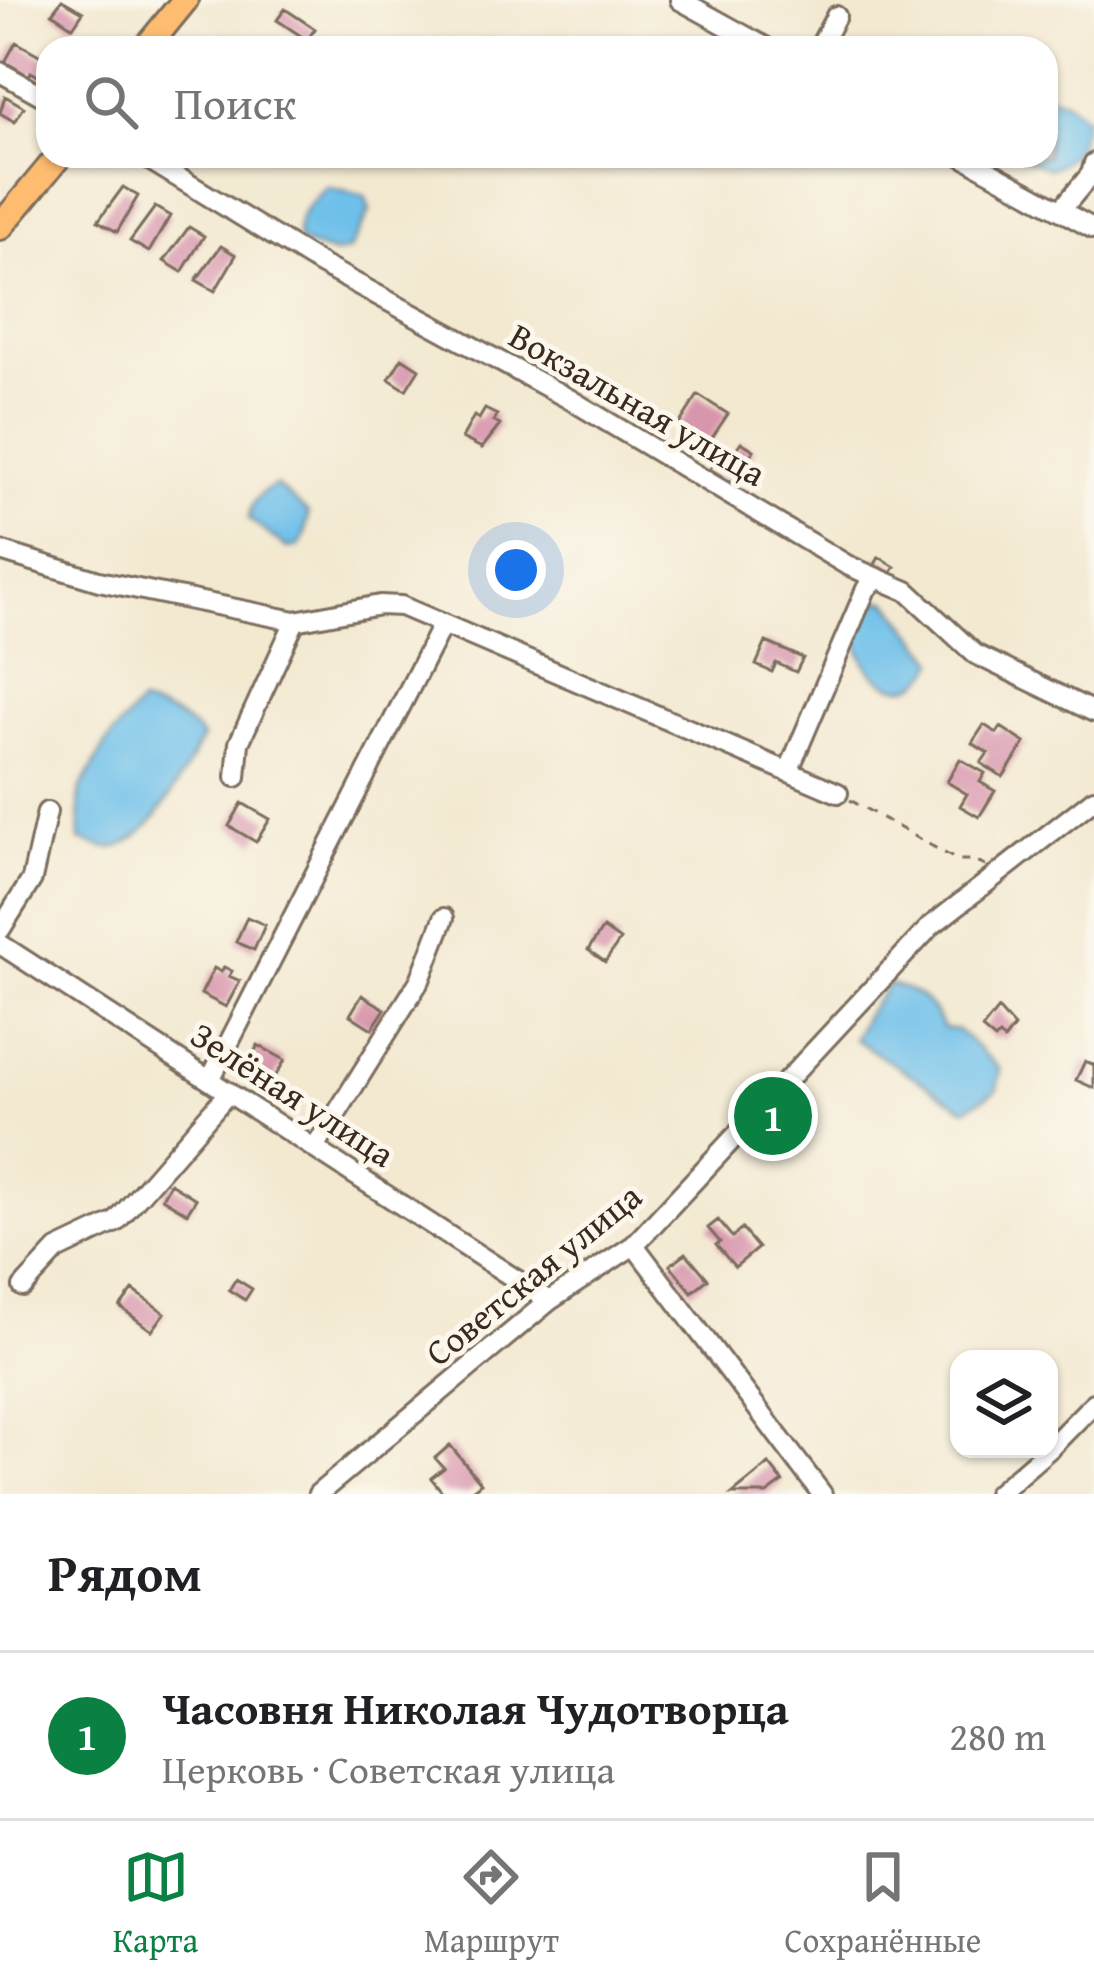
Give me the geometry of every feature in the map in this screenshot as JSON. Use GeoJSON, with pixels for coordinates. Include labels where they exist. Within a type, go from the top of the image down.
{"type":"FeatureCollection","features":[{"type":"Feature","properties":{"kind":"main road"},"geometry":{"type":"LineString","coordinates":[[156,36],[185,0]]}},
{"type":"Feature","properties":{"kind":"main road"},"geometry":{"type":"LineString","coordinates":[[0,227],[49,168]]}},
{"type":"Feature","properties":{"kind":"street"},"geometry":{"type":"LineString","coordinates":[[680,0],[745,36]]}},
{"type":"Feature","properties":{"kind":"street"},"geometry":{"type":"LineString","coordinates":[[825,36],[836,16]]}},
{"type":"Feature","properties":{"kind":"street"},"geometry":{"type":"LineString","coordinates":[[0,71],[36,92]]}},
{"type":"Feature","properties":{"kind":"street"},"geometry":{"type":"LineString","coordinates":[[1061,210],[1094,164]]}},
{"type":"Feature","properties":{"kind":"street","name":"Вокзальная улица"},"geometry":{"type":"LineString","coordinates":[[162,168],[320,264],[571,400],[847,565],[907,591],[975,654],[1094,712]]}},
{"type":"Feature","properties":{"kind":"street"},"geometry":{"type":"LineString","coordinates":[[984,168],[1094,229]]}},
{"type":"Feature","properties":{"kind":"street"},"geometry":{"type":"LineString","coordinates":[[0,551],[99,581],[295,620],[380,605],[401,606],[838,793]]}},
{"type":"Feature","properties":{"kind":"street"},"geometry":{"type":"LineString","coordinates":[[788,772],[866,589],[878,578]]}},
{"type":"Feature","properties":{"kind":"street"},"geometry":{"type":"LineString","coordinates":[[236,777],[238,743],[295,620]]}},
{"type":"Feature","properties":{"kind":"street"},"geometry":{"type":"LineString","coordinates":[[210,1080],[442,625]]}},
{"type":"Feature","properties":{"kind":"street","name":"Советская улица"},"geometry":{"type":"LineString","coordinates":[[318,1494],[549,1300],[634,1244],[931,926],[1094,799]]}},
{"type":"Feature","properties":{"kind":"street"},"geometry":{"type":"LineString","coordinates":[[0,930],[32,879],[47,812]]}},
{"type":"Feature","properties":{"kind":"street"},"geometry":{"type":"LineString","coordinates":[[315,1148],[420,980],[444,918]]}},
{"type":"Feature","properties":{"kind":"street","name":"Зелёная улица"},"geometry":{"type":"LineString","coordinates":[[0,944],[549,1300]]}},
{"type":"Feature","properties":{"kind":"street"},"geometry":{"type":"LineString","coordinates":[[23,1287],[57,1250],[116,1222],[229,1092]]}},
{"type":"Feature","properties":{"kind":"street"},"geometry":{"type":"LineString","coordinates":[[634,1244],[822,1494]]}},
{"type":"Feature","properties":{"kind":"street"},"geometry":{"type":"LineString","coordinates":[[1058,1440],[1094,1402]]}},
{"type":"Feature","properties":{"kind":"street"},"geometry":{"type":"LineString","coordinates":[[998,1494],[1039,1458]]}},
{"type":"Feature","properties":{"kind":"path"},"geometry":{"type":"LineString","coordinates":[[838,793],[957,860],[974,860],[998,873]]}},
{"type":"Feature","properties":{"kind":"water"},"geometry":{"type":"Polygon","coordinates":[[[1058,98],[1085,118],[1075,150],[1058,164],[1058,98]]]}},
{"type":"Feature","properties":{"kind":"water"},"geometry":{"type":"Polygon","coordinates":[[[327,187],[365,196],[370,211],[349,250],[335,254],[300,243],[298,235],[304,212],[327,187]]]}},
{"type":"Feature","properties":{"kind":"water"},"geometry":{"type":"Polygon","coordinates":[[[276,485],[308,513],[299,546],[287,548],[249,519],[257,498],[276,485]]]}},
{"type":"Feature","properties":{"kind":"water"},"geometry":{"type":"Polygon","coordinates":[[[875,600],[888,601],[936,661],[925,678],[911,686],[883,681],[863,657],[860,625],[875,600]]]}},
{"type":"Feature","properties":{"kind":"water"},"geometry":{"type":"Polygon","coordinates":[[[140,704],[182,720],[202,738],[164,804],[138,835],[109,848],[80,840],[79,792],[107,742],[140,704]]]}},
{"type":"Feature","properties":{"kind":"water"},"geometry":{"type":"Polygon","coordinates":[[[889,984],[922,998],[943,1028],[958,1030],[1000,1069],[997,1090],[965,1109],[854,1039],[889,984]]]}},
{"type":"Feature","properties":{"kind":"building"},"geometry":{"type":"Polygon","coordinates":[[[62,0],[83,12],[73,27],[52,13],[62,0]]]}},
{"type":"Feature","properties":{"kind":"building"},"geometry":{"type":"Polygon","coordinates":[[[285,9],[315,29],[310,36],[301,36],[277,20],[285,9]]]}},
{"type":"Feature","properties":{"kind":"building"},"geometry":{"type":"Polygon","coordinates":[[[16,42],[36,53],[36,75],[31,72],[29,76],[5,62],[16,42]]]}},
{"type":"Feature","properties":{"kind":"building"},"geometry":{"type":"Polygon","coordinates":[[[5,96],[24,107],[15,122],[0,113],[5,96]]]}},
{"type":"Feature","properties":{"kind":"building"},"geometry":{"type":"Polygon","coordinates":[[[123,187],[138,196],[117,232],[98,221],[123,187]]]}},
{"type":"Feature","properties":{"kind":"building"},"geometry":{"type":"Polygon","coordinates":[[[155,207],[170,216],[149,252],[130,241],[155,207]]]}},
{"type":"Feature","properties":{"kind":"building"},"geometry":{"type":"Polygon","coordinates":[[[189,227],[204,236],[182,272],[164,261],[189,227]]]}},
{"type":"Feature","properties":{"kind":"building"},"geometry":{"type":"Polygon","coordinates":[[[221,246],[236,255],[215,291],[196,280],[221,246]]]}},
{"type":"Feature","properties":{"kind":"building"},"geometry":{"type":"Polygon","coordinates":[[[402,358],[419,369],[406,390],[389,379],[402,358]]]}},
{"type":"Feature","properties":{"kind":"building"},"geometry":{"type":"Polygon","coordinates":[[[698,395],[728,414],[707,445],[678,426],[698,395]]]}},
{"type":"Feature","properties":{"kind":"building"},"geometry":{"type":"Polygon","coordinates":[[[485,409],[497,415],[494,421],[500,425],[482,448],[462,438],[474,416],[479,419],[485,409]]]}},
{"type":"Feature","properties":{"kind":"building"},"geometry":{"type":"Polygon","coordinates":[[[741,442],[754,450],[733,483],[710,469],[720,455],[727,450],[733,454],[741,442]]]}},
{"type":"Feature","properties":{"kind":"building"},"geometry":{"type":"Polygon","coordinates":[[[879,557],[895,567],[887,579],[872,570],[879,557]]]}},
{"type":"Feature","properties":{"kind":"building"},"geometry":{"type":"Polygon","coordinates":[[[766,642],[803,658],[796,672],[776,663],[772,672],[756,665],[766,642]]]}},
{"type":"Feature","properties":{"kind":"building"},"geometry":{"type":"Polygon","coordinates":[[[984,725],[997,733],[1001,727],[1025,743],[1003,777],[981,763],[988,753],[972,743],[984,725]]]}},
{"type":"Feature","properties":{"kind":"building"},"geometry":{"type":"Polygon","coordinates":[[[960,759],[985,773],[980,782],[995,791],[979,817],[960,806],[967,794],[947,782],[960,759]]]}},
{"type":"Feature","properties":{"kind":"building"},"geometry":{"type":"Polygon","coordinates":[[[242,803],[270,819],[256,842],[229,826],[242,803]]]}},
{"type":"Feature","properties":{"kind":"building"},"geometry":{"type":"Polygon","coordinates":[[[247,917],[265,925],[254,950],[236,942],[247,917]]]}},
{"type":"Feature","properties":{"kind":"building"},"geometry":{"type":"Polygon","coordinates":[[[603,928],[620,940],[605,962],[588,950],[603,928]]]}},
{"type":"Feature","properties":{"kind":"building"},"geometry":{"type":"Polygon","coordinates":[[[224,967],[240,981],[226,1007],[201,994],[214,968],[221,972],[224,967]]]}},
{"type":"Feature","properties":{"kind":"building"},"geometry":{"type":"Polygon","coordinates":[[[362,995],[385,1009],[372,1029],[350,1015],[362,995]]]}},
{"type":"Feature","properties":{"kind":"building"},"geometry":{"type":"Polygon","coordinates":[[[998,1009],[1014,1027],[1004,1040],[999,1036],[995,1040],[982,1029],[998,1009]]]}},
{"type":"Feature","properties":{"kind":"building"},"geometry":{"type":"Polygon","coordinates":[[[258,1045],[285,1060],[272,1082],[246,1067],[258,1045]]]}},
{"type":"Feature","properties":{"kind":"building"},"geometry":{"type":"Polygon","coordinates":[[[1085,1061],[1094,1065],[1094,1088],[1076,1080],[1085,1061]]]}},
{"type":"Feature","properties":{"kind":"building"},"geometry":{"type":"Polygon","coordinates":[[[772,1106],[783,1115],[773,1126],[763,1117],[772,1106]]]}},
{"type":"Feature","properties":{"kind":"building"},"geometry":{"type":"Polygon","coordinates":[[[170,1183],[196,1199],[187,1213],[162,1198],[170,1183]]]}},
{"type":"Feature","properties":{"kind":"building"},"geometry":{"type":"Polygon","coordinates":[[[718,1220],[732,1237],[742,1229],[758,1248],[735,1267],[708,1228],[718,1220]]]}},
{"type":"Feature","properties":{"kind":"building"},"geometry":{"type":"Polygon","coordinates":[[[686,1253],[708,1279],[692,1292],[670,1265],[686,1253]]]}},
{"type":"Feature","properties":{"kind":"building"},"geometry":{"type":"Polygon","coordinates":[[[236,1279],[252,1289],[245,1300],[229,1290],[236,1279]]]}},
{"type":"Feature","properties":{"kind":"building"},"geometry":{"type":"Polygon","coordinates":[[[133,1290],[165,1313],[152,1331],[120,1307],[133,1290]]]}},
{"type":"Feature","properties":{"kind":"building"},"geometry":{"type":"Polygon","coordinates":[[[450,1445],[481,1483],[467,1494],[444,1494],[431,1478],[444,1468],[435,1458],[450,1445]]]}},
{"type":"Feature","properties":{"kind":"building"},"geometry":{"type":"Polygon","coordinates":[[[769,1464],[783,1482],[767,1494],[732,1494],[769,1464]]]}},
{"type":"Feature","properties":{"kind":"place","name":"Часовня Николая Чудотворца"},"geometry":{"type":"Point","coordinates":[773,1116]}}]}
